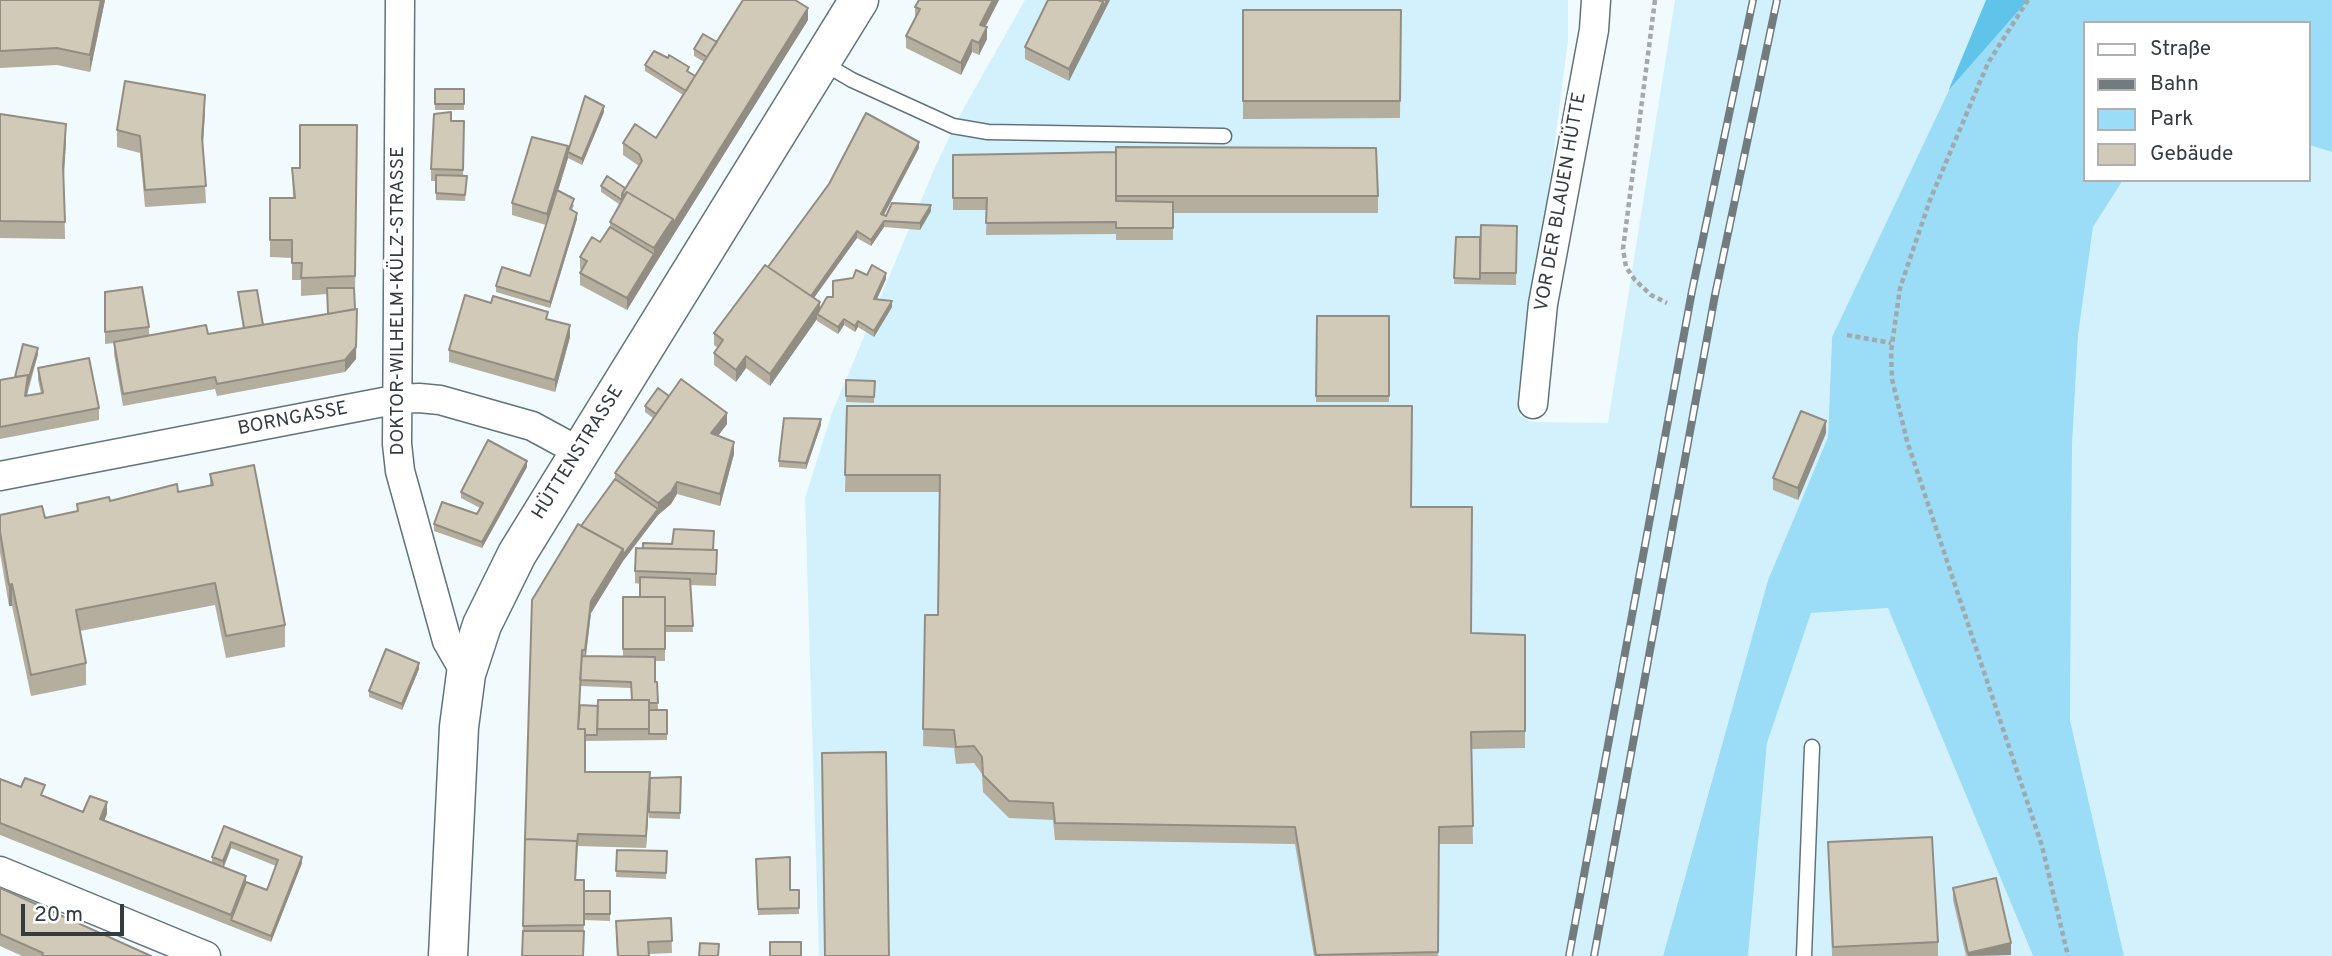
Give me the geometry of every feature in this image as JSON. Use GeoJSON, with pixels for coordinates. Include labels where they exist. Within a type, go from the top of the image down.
{"type":"FeatureCollection","features":[{"type":"Feature","properties":{"kind":"street","name":"DOKTOR-WILHELM-KÜLZ-STRASSE"},"geometry":{"type":"LineString","coordinates":[[400,0],[400,471],[447,641],[466,674]]}},
{"type":"Feature","properties":{"kind":"street","name":"HÜTTENSTRASSE"},"geometry":{"type":"LineString","coordinates":[[448,956],[459,727],[466,674],[482,625],[503,579],[859,0]]}},
{"type":"Feature","properties":{"kind":"street","name":"VOR DER BLAUEN HÜTTE"},"geometry":{"type":"LineString","coordinates":[[1533,404],[1543,304],[1594,30],[1596,0]]}},
{"type":"Feature","properties":{"kind":"street","name":"BORNGASSE"},"geometry":{"type":"LineString","coordinates":[[0,476],[399,399],[440,400],[524,424],[580,452]]}},
{"type":"Feature","properties":{"kind":"street"},"geometry":{"type":"LineString","coordinates":[[0,871],[206,956]]}},
{"type":"Feature","properties":{"kind":"lane"},"geometry":{"type":"LineString","coordinates":[[822,63],[852,80],[953,125],[988,132],[1224,136]]}},
{"type":"Feature","properties":{"kind":"lane"},"geometry":{"type":"LineString","coordinates":[[1804,956],[1812,747]]}},
{"type":"Feature","properties":{"kind":"path"},"geometry":{"type":"LineString","coordinates":[[1655,0],[1623,249],[1631,275],[1651,295],[1667,303]]}},
{"type":"Feature","properties":{"kind":"path"},"geometry":{"type":"LineString","coordinates":[[2028,0],[1988,63],[1957,131],[1904,276],[1891,343],[1892,379],[1906,441],[2042,846],[2068,956]]}},
{"type":"Feature","properties":{"kind":"path"},"geometry":{"type":"LineString","coordinates":[[1847,335],[1891,343]]}},
{"type":"Feature","properties":{"kind":"shaded area"},"geometry":{"type":"Polygon","coordinates":[[[1025,0],[1568,0],[1568,40],[1520,415],[1532,422],[1608,423],[1675,0],[1986,0],[1949,90],[1832,337],[1828,437],[1768,580],[1663,956],[819,956],[805,498],[832,413],[935,167],[961,113],[1025,0]]]}},
{"type":"Feature","properties":{"kind":"shaded area"},"geometry":{"type":"Polygon","coordinates":[[[1986,0],[2028,0],[1949,90],[1949,89],[1986,0]]]}},
{"type":"Feature","properties":{"kind":"shaded area"},"geometry":{"type":"Polygon","coordinates":[[[2311,146],[2332,152],[2332,956],[2124,956],[2070,720],[2072,446],[2078,336],[2093,227],[2122,182],[2311,182],[2311,146]]]}},
{"type":"Feature","properties":{"kind":"shaded area"},"geometry":{"type":"Polygon","coordinates":[[[1888,608],[2033,956],[1748,956],[1767,743],[1811,612],[1888,608]]]}},
{"type":"Feature","properties":{"kind":"green space"},"geometry":{"type":"Polygon","coordinates":[[[2028,0],[2332,0],[2332,152],[2311,146],[2311,21],[2084,21],[2084,182],[2122,182],[2093,227],[2078,336],[2072,446],[2070,720],[2124,956],[2033,956],[1888,608],[1811,613],[1767,743],[1748,956],[1663,956],[1768,580],[1828,437],[1832,337],[1949,90],[2028,0]]]}},
{"type":"Feature","properties":{"kind":"building"},"geometry":{"type":"Polygon","coordinates":[[[0,0],[101,0],[90,55],[57,48],[0,51],[0,0]]]}},
{"type":"Feature","properties":{"kind":"building"},"geometry":{"type":"Polygon","coordinates":[[[743,0],[795,0],[808,8],[673,224],[673,219],[627,192],[622,194],[642,161],[639,154],[623,143],[635,124],[656,138],[743,0]]]}},
{"type":"Feature","properties":{"kind":"building"},"geometry":{"type":"Polygon","coordinates":[[[919,0],[993,0],[980,25],[987,27],[979,43],[972,40],[961,63],[906,36],[920,9],[915,7],[919,0]]]}},
{"type":"Feature","properties":{"kind":"building"},"geometry":{"type":"Polygon","coordinates":[[[1048,0],[1103,2],[1069,69],[1025,47],[1048,0]]]}},
{"type":"Feature","properties":{"kind":"building"},"geometry":{"type":"Polygon","coordinates":[[[1243,10],[1401,10],[1400,101],[1243,101],[1243,10]]]}},
{"type":"Feature","properties":{"kind":"building"},"geometry":{"type":"Polygon","coordinates":[[[703,34],[717,42],[707,57],[694,49],[703,34]]]}},
{"type":"Feature","properties":{"kind":"building"},"geometry":{"type":"Polygon","coordinates":[[[654,51],[668,58],[669,55],[689,67],[687,71],[695,76],[686,91],[645,65],[654,51]]]}},
{"type":"Feature","properties":{"kind":"building"},"geometry":{"type":"Polygon","coordinates":[[[125,81],[205,95],[202,138],[206,186],[145,190],[140,136],[117,130],[125,81]]]}},
{"type":"Feature","properties":{"kind":"building"},"geometry":{"type":"Polygon","coordinates":[[[435,89],[464,89],[464,104],[435,104],[435,89]]]}},
{"type":"Feature","properties":{"kind":"building"},"geometry":{"type":"Polygon","coordinates":[[[585,96],[604,106],[582,159],[568,152],[585,96]]]}},
{"type":"Feature","properties":{"kind":"building"},"geometry":{"type":"Polygon","coordinates":[[[451,112],[451,121],[464,121],[463,170],[431,169],[434,114],[451,112]]]}},
{"type":"Feature","properties":{"kind":"building"},"geometry":{"type":"Polygon","coordinates":[[[866,113],[919,142],[881,214],[886,216],[892,203],[931,205],[920,223],[884,221],[871,240],[857,231],[811,296],[768,267],[829,184],[866,113]]]}},
{"type":"Feature","properties":{"kind":"building"},"geometry":{"type":"Polygon","coordinates":[[[0,114],[66,124],[63,166],[65,222],[0,221],[0,114]]]}},
{"type":"Feature","properties":{"kind":"building"},"geometry":{"type":"Polygon","coordinates":[[[300,125],[357,125],[355,276],[301,278],[302,263],[292,263],[292,240],[270,240],[270,198],[295,198],[292,168],[300,168],[300,125]]]}},
{"type":"Feature","properties":{"kind":"building"},"geometry":{"type":"Polygon","coordinates":[[[532,137],[568,146],[547,214],[512,203],[532,137]]]}},
{"type":"Feature","properties":{"kind":"building"},"geometry":{"type":"Polygon","coordinates":[[[1116,147],[1376,148],[1378,196],[1116,196],[1116,147]]]}},
{"type":"Feature","properties":{"kind":"building"},"geometry":{"type":"Polygon","coordinates":[[[1116,152],[1116,201],[1173,202],[1173,228],[1116,228],[1116,222],[986,223],[987,198],[953,198],[953,155],[1116,152]]]}},
{"type":"Feature","properties":{"kind":"building"},"geometry":{"type":"Polygon","coordinates":[[[436,175],[467,176],[465,195],[436,193],[436,175]]]}},
{"type":"Feature","properties":{"kind":"building"},"geometry":{"type":"Polygon","coordinates":[[[607,176],[625,188],[622,200],[601,186],[607,176]]]}},
{"type":"Feature","properties":{"kind":"building"},"geometry":{"type":"Polygon","coordinates":[[[557,190],[574,199],[570,209],[577,213],[550,302],[496,286],[502,267],[530,276],[557,190]]]}},
{"type":"Feature","properties":{"kind":"building"},"geometry":{"type":"Polygon","coordinates":[[[627,192],[673,219],[654,248],[610,222],[627,192]]]}},
{"type":"Feature","properties":{"kind":"building"},"geometry":{"type":"Polygon","coordinates":[[[1481,225],[1517,226],[1516,273],[1480,273],[1481,225]]]}},
{"type":"Feature","properties":{"kind":"building"},"geometry":{"type":"Polygon","coordinates":[[[610,227],[654,254],[627,298],[580,273],[587,261],[580,257],[592,237],[600,242],[610,227]]]}},
{"type":"Feature","properties":{"kind":"building"},"geometry":{"type":"Polygon","coordinates":[[[1456,237],[1480,237],[1480,279],[1454,278],[1456,237]]]}},
{"type":"Feature","properties":{"kind":"building"},"geometry":{"type":"Polygon","coordinates":[[[765,265],[820,302],[770,374],[746,356],[736,370],[714,353],[723,340],[714,333],[765,265]]]}},
{"type":"Feature","properties":{"kind":"building"},"geometry":{"type":"Polygon","coordinates":[[[872,265],[886,273],[874,299],[892,301],[874,331],[858,321],[855,326],[844,319],[838,327],[817,314],[827,297],[833,297],[833,281],[853,278],[856,270],[867,275],[872,265]]]}},
{"type":"Feature","properties":{"kind":"building"},"geometry":{"type":"Polygon","coordinates":[[[142,287],[149,327],[105,332],[105,292],[142,287]]]}},
{"type":"Feature","properties":{"kind":"building"},"geometry":{"type":"Polygon","coordinates":[[[327,288],[354,288],[355,309],[328,314],[327,288]]]}},
{"type":"Feature","properties":{"kind":"building"},"geometry":{"type":"Polygon","coordinates":[[[257,290],[263,325],[244,328],[238,292],[257,290]]]}},
{"type":"Feature","properties":{"kind":"building"},"geometry":{"type":"Polygon","coordinates":[[[465,295],[491,303],[493,296],[548,312],[546,319],[570,325],[555,380],[449,350],[465,295]]]}},
{"type":"Feature","properties":{"kind":"building"},"geometry":{"type":"Polygon","coordinates":[[[357,309],[356,347],[345,360],[217,384],[215,377],[123,394],[114,342],[206,325],[208,334],[357,309]]]}},
{"type":"Feature","properties":{"kind":"building"},"geometry":{"type":"Polygon","coordinates":[[[1317,316],[1389,316],[1389,396],[1316,396],[1317,316]]]}},
{"type":"Feature","properties":{"kind":"building"},"geometry":{"type":"Polygon","coordinates":[[[23,344],[38,348],[28,380],[28,375],[15,377],[23,344]]]}},
{"type":"Feature","properties":{"kind":"building"},"geometry":{"type":"Polygon","coordinates":[[[89,358],[99,408],[0,427],[0,380],[28,375],[25,396],[43,393],[38,368],[89,358]]]}},
{"type":"Feature","properties":{"kind":"building"},"geometry":{"type":"Polygon","coordinates":[[[681,379],[727,413],[711,433],[734,442],[720,494],[677,482],[671,492],[658,503],[615,473],[681,379]]]}},
{"type":"Feature","properties":{"kind":"building"},"geometry":{"type":"Polygon","coordinates":[[[846,380],[875,381],[874,397],[846,396],[846,380]]]}},
{"type":"Feature","properties":{"kind":"building"},"geometry":{"type":"Polygon","coordinates":[[[658,388],[669,396],[656,414],[645,406],[658,388]]]}},
{"type":"Feature","properties":{"kind":"building"},"geometry":{"type":"Polygon","coordinates":[[[847,406],[1412,406],[1411,507],[1472,507],[1471,633],[1525,635],[1525,731],[1471,732],[1473,826],[1439,827],[1438,952],[1316,955],[1295,827],[1055,823],[1053,803],[1009,801],[983,775],[982,757],[974,746],[956,747],[954,730],[923,729],[925,615],[938,615],[940,475],[845,475],[847,406]]]}},
{"type":"Feature","properties":{"kind":"building"},"geometry":{"type":"Polygon","coordinates":[[[1801,411],[1826,421],[1798,488],[1773,478],[1801,411]]]}},
{"type":"Feature","properties":{"kind":"building"},"geometry":{"type":"Polygon","coordinates":[[[784,418],[821,419],[806,463],[779,461],[784,418]]]}},
{"type":"Feature","properties":{"kind":"building"},"geometry":{"type":"Polygon","coordinates":[[[488,440],[527,461],[482,542],[434,524],[442,502],[477,514],[483,503],[461,492],[488,440]]]}},
{"type":"Feature","properties":{"kind":"building"},"geometry":{"type":"Polygon","coordinates":[[[254,465],[285,625],[226,636],[215,583],[76,610],[86,663],[31,675],[12,584],[9,585],[0,532],[0,515],[42,506],[45,518],[78,511],[77,504],[109,497],[110,501],[177,484],[178,492],[213,485],[210,474],[254,465]]]}},
{"type":"Feature","properties":{"kind":"building"},"geometry":{"type":"Polygon","coordinates":[[[615,479],[658,509],[623,555],[623,549],[581,526],[615,479]]]}},
{"type":"Feature","properties":{"kind":"building"},"geometry":{"type":"Polygon","coordinates":[[[578,524],[623,549],[591,601],[585,650],[582,650],[578,729],[585,729],[585,772],[650,772],[646,836],[578,834],[577,846],[577,841],[525,839],[532,600],[578,524]]]}},
{"type":"Feature","properties":{"kind":"building"},"geometry":{"type":"Polygon","coordinates":[[[674,529],[714,531],[713,550],[643,548],[643,543],[672,544],[674,529]]]}},
{"type":"Feature","properties":{"kind":"building"},"geometry":{"type":"Polygon","coordinates":[[[636,548],[717,550],[716,574],[635,571],[636,548]]]}},
{"type":"Feature","properties":{"kind":"building"},"geometry":{"type":"Polygon","coordinates":[[[640,577],[690,579],[693,626],[665,626],[665,597],[640,597],[640,577]]]}},
{"type":"Feature","properties":{"kind":"building"},"geometry":{"type":"Polygon","coordinates":[[[623,597],[665,597],[665,649],[623,649],[623,597]]]}},
{"type":"Feature","properties":{"kind":"building"},"geometry":{"type":"Polygon","coordinates":[[[386,649],[419,663],[402,704],[369,691],[386,649]]]}},
{"type":"Feature","properties":{"kind":"building"},"geometry":{"type":"Polygon","coordinates":[[[582,656],[655,657],[658,703],[632,700],[631,682],[580,680],[582,656]]]}},
{"type":"Feature","properties":{"kind":"building"},"geometry":{"type":"Polygon","coordinates":[[[598,700],[649,700],[649,729],[597,729],[598,700]]]}},
{"type":"Feature","properties":{"kind":"building"},"geometry":{"type":"Polygon","coordinates":[[[580,705],[598,706],[597,735],[585,735],[585,729],[578,729],[580,705]]]}},
{"type":"Feature","properties":{"kind":"building"},"geometry":{"type":"Polygon","coordinates":[[[649,710],[667,710],[667,734],[649,734],[649,710]]]}},
{"type":"Feature","properties":{"kind":"building"},"geometry":{"type":"Polygon","coordinates":[[[886,752],[889,956],[825,956],[822,753],[886,752]]]}},
{"type":"Feature","properties":{"kind":"building"},"geometry":{"type":"Polygon","coordinates":[[[681,777],[680,813],[649,812],[650,778],[681,777]]]}},
{"type":"Feature","properties":{"kind":"building"},"geometry":{"type":"Polygon","coordinates":[[[25,778],[45,785],[41,795],[83,812],[90,796],[107,802],[100,819],[246,876],[231,915],[0,823],[0,779],[21,787],[25,778]]]}},
{"type":"Feature","properties":{"kind":"building"},"geometry":{"type":"Polygon","coordinates":[[[224,826],[302,857],[271,936],[231,920],[246,882],[267,890],[278,860],[231,842],[223,861],[212,857],[224,826]]]}},
{"type":"Feature","properties":{"kind":"building"},"geometry":{"type":"Polygon","coordinates":[[[1932,837],[1938,942],[1833,947],[1828,842],[1932,837]]]}},
{"type":"Feature","properties":{"kind":"building"},"geometry":{"type":"Polygon","coordinates":[[[525,839],[577,841],[575,880],[584,880],[584,925],[523,926],[525,839]]]}},
{"type":"Feature","properties":{"kind":"building"},"geometry":{"type":"Polygon","coordinates":[[[617,850],[667,851],[666,873],[616,871],[617,850]]]}},
{"type":"Feature","properties":{"kind":"building"},"geometry":{"type":"Polygon","coordinates":[[[790,857],[790,890],[799,890],[799,908],[758,909],[756,859],[790,857]]]}},
{"type":"Feature","properties":{"kind":"building"},"geometry":{"type":"Polygon","coordinates":[[[1996,878],[2011,943],[1968,953],[1953,888],[1996,878]]]}},
{"type":"Feature","properties":{"kind":"building"},"geometry":{"type":"Polygon","coordinates":[[[0,888],[151,956],[42,956],[43,953],[0,934],[0,888]]]}},
{"type":"Feature","properties":{"kind":"building"},"geometry":{"type":"Polygon","coordinates":[[[584,891],[610,891],[610,914],[584,914],[584,891]]]}},
{"type":"Feature","properties":{"kind":"building"},"geometry":{"type":"Polygon","coordinates":[[[671,918],[672,941],[648,942],[649,956],[618,956],[616,921],[671,918]]]}},
{"type":"Feature","properties":{"kind":"building"},"geometry":{"type":"Polygon","coordinates":[[[523,931],[584,931],[583,956],[522,956],[523,931]]]}},
{"type":"Feature","properties":{"kind":"building"},"geometry":{"type":"Polygon","coordinates":[[[770,942],[801,942],[801,956],[770,956],[770,942]]]}},
{"type":"Feature","properties":{"kind":"building"},"geometry":{"type":"Polygon","coordinates":[[[700,943],[719,944],[718,956],[699,956],[700,943]]]}},
{"type":"Feature","properties":{"kind":"railway"},"geometry":{"type":"LineString","coordinates":[[1569,956],[1692,291],[1753,0]]}},
{"type":"Feature","properties":{"kind":"railway"},"geometry":{"type":"LineString","coordinates":[[1594,956],[1715,295],[1777,0]]}}]}
